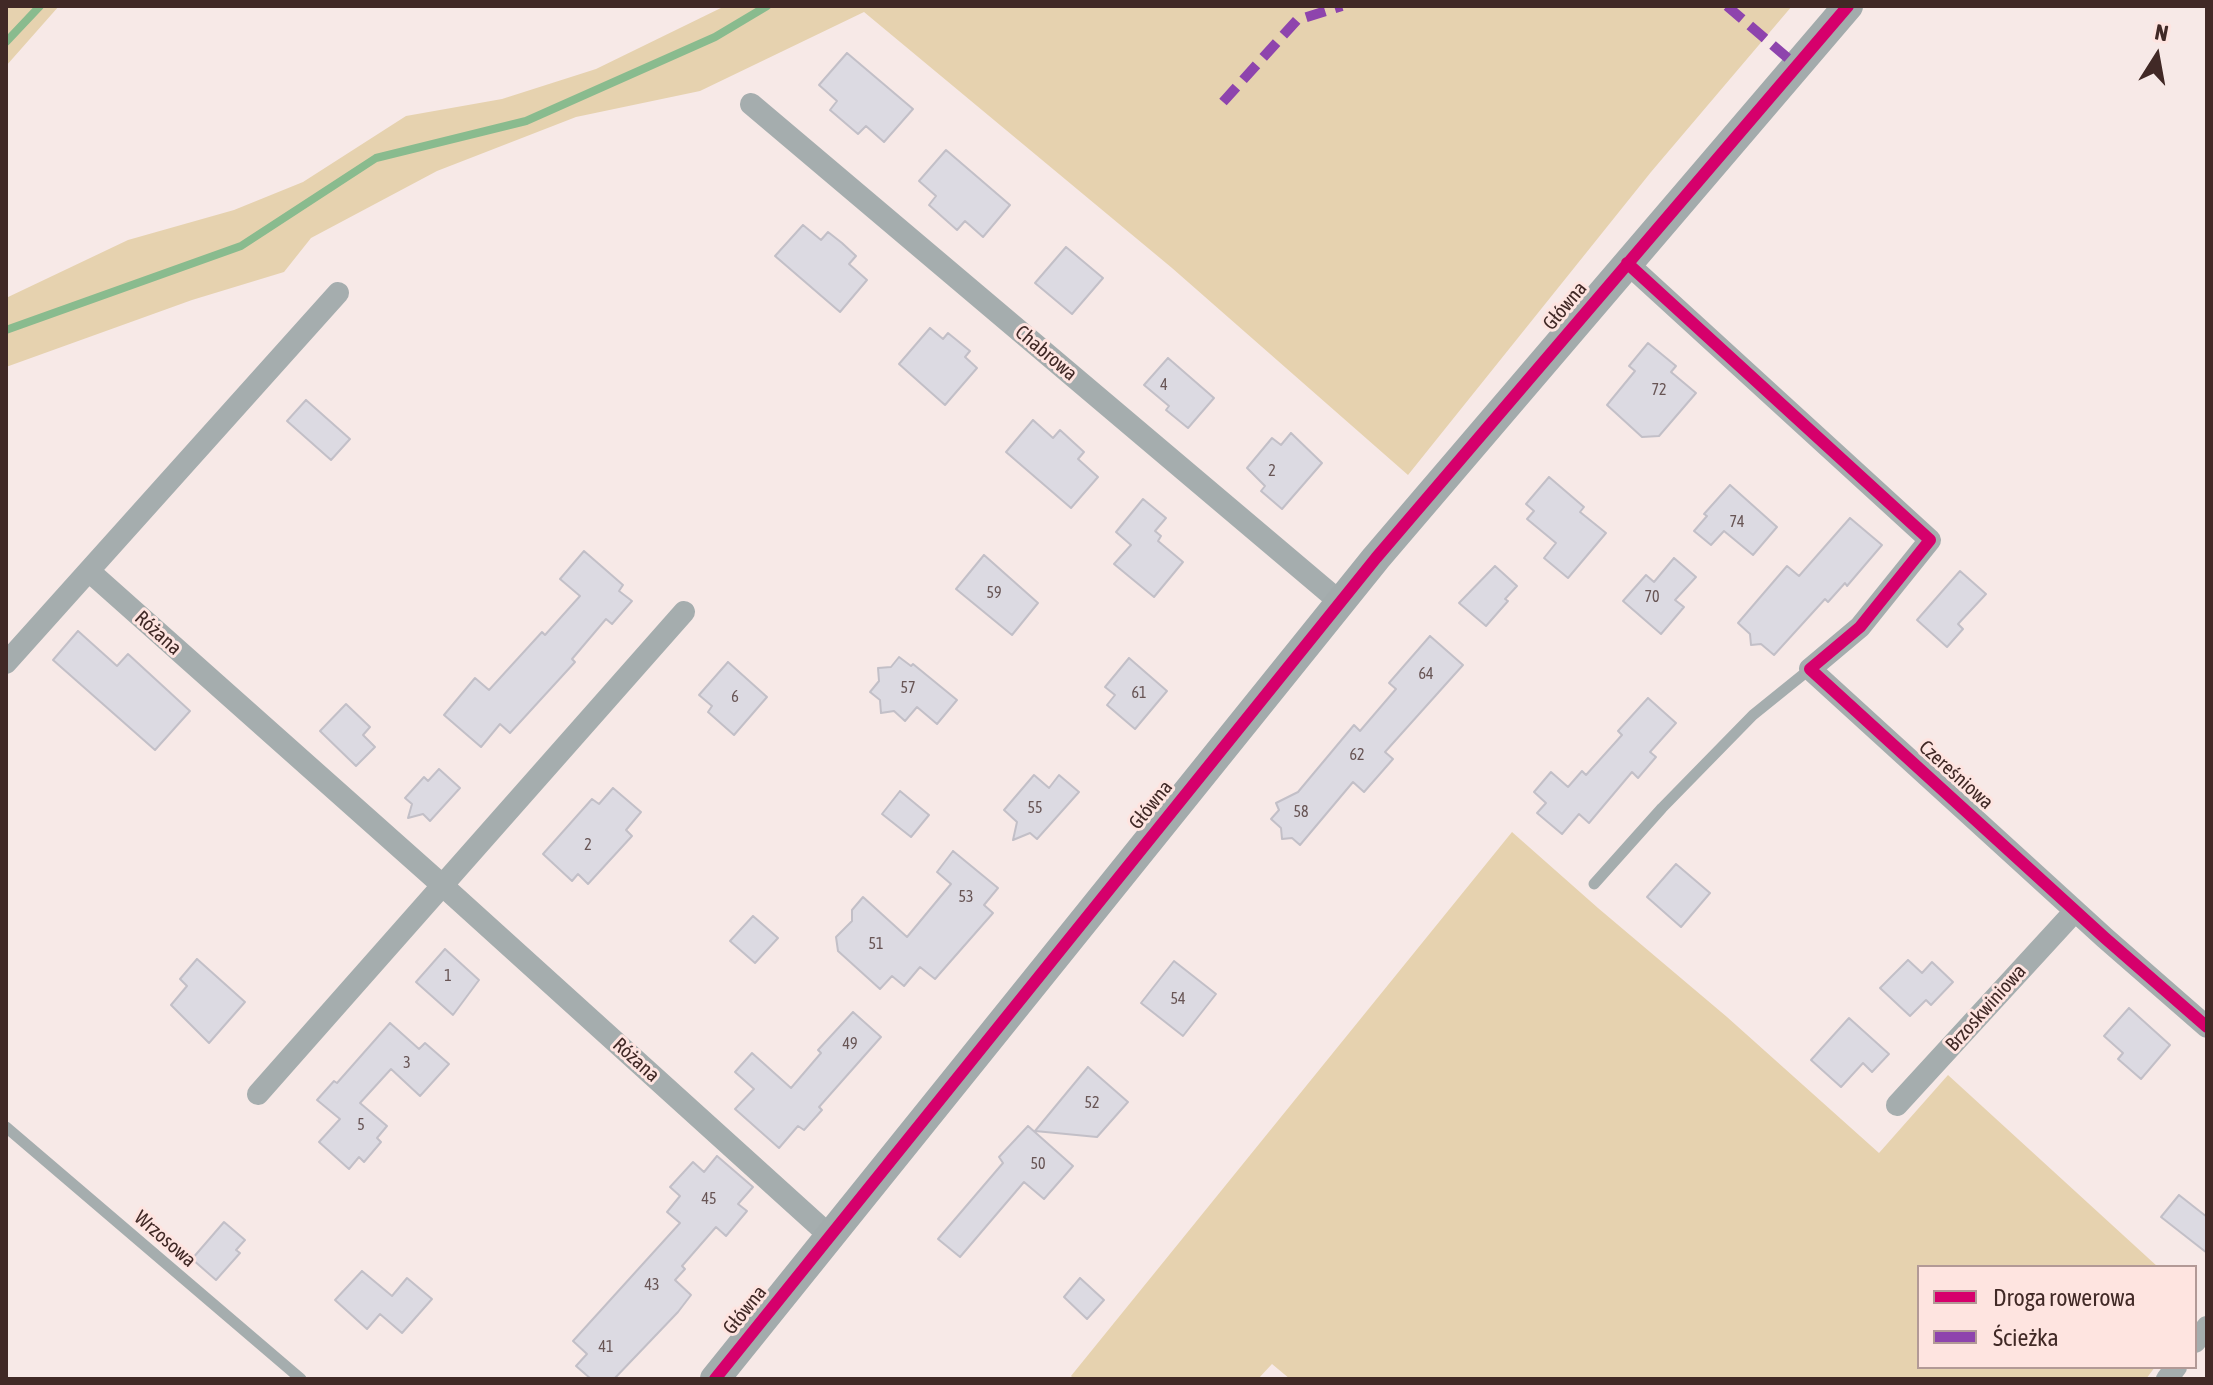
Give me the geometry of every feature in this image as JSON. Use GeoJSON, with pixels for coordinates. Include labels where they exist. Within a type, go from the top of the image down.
{"type":"FeatureCollection","features":[{"type":"Feature","properties":{"kind":"street","name":"Główna"},"geometry":{"type":"LineString","coordinates":[[715,1379],[1340,602],[1848,6]]}},
{"type":"Feature","properties":{"kind":"street","name":"Chabrowa"},"geometry":{"type":"LineString","coordinates":[[751,104],[1340,602]]}},
{"type":"Feature","properties":{"kind":"street"},"geometry":{"type":"LineString","coordinates":[[1627,263],[1930,540],[1860,627],[1810,669]]}},
{"type":"Feature","properties":{"kind":"street"},"geometry":{"type":"LineString","coordinates":[[6,663],[338,293]]}},
{"type":"Feature","properties":{"kind":"street","name":"Różana"},"geometry":{"type":"LineString","coordinates":[[89,571],[830,1236]]}},
{"type":"Feature","properties":{"kind":"street"},"geometry":{"type":"LineString","coordinates":[[258,1094],[684,612]]}},
{"type":"Feature","properties":{"kind":"street","name":"Czereśniowa"},"geometry":{"type":"LineString","coordinates":[[1810,669],[2207,1027]]}},
{"type":"Feature","properties":{"kind":"street","name":"Brzoskwiniowa"},"geometry":{"type":"LineString","coordinates":[[1897,1105],[2075,911]]}},
{"type":"Feature","properties":{"kind":"lane"},"geometry":{"type":"LineString","coordinates":[[1594,884],[1662,808],[1753,715],[1810,669]]}},
{"type":"Feature","properties":{"kind":"lane","name":"Wrzosowa"},"geometry":{"type":"LineString","coordinates":[[6,1127],[301,1379]]}},
{"type":"Feature","properties":{"kind":"shaded area"},"geometry":{"type":"Polygon","coordinates":[[[6,6],[59,6],[6,66],[6,6]]]}},
{"type":"Feature","properties":{"kind":"shaded area"},"geometry":{"type":"Polygon","coordinates":[[[725,6],[1792,6],[1651,172],[1408,475],[1172,268],[864,12],[700,91],[576,117],[437,171],[311,238],[284,272],[192,300],[6,367],[6,298],[128,240],[234,210],[303,182],[406,116],[502,99],[596,69],[725,6]]]}},
{"type":"Feature","properties":{"kind":"shaded area"},"geometry":{"type":"Polygon","coordinates":[[[1512,832],[1879,1153],[1948,1075],[2156,1265],[1917,1265],[1917,1369],[2154,1369],[2146,1379],[1290,1379],[1272,1364],[1258,1379],[1074,1379],[1071,1376],[1512,832]]]}},
{"type":"Feature","properties":{"kind":"building"},"geometry":{"type":"Polygon","coordinates":[[[847,53],[913,109],[884,142],[866,126],[858,134],[830,110],[837,101],[819,85],[847,53]]]}},
{"type":"Feature","properties":{"kind":"building"},"geometry":{"type":"Polygon","coordinates":[[[946,150],[1010,205],[983,237],[965,221],[957,230],[929,205],[936,196],[919,181],[946,150]]]}},
{"type":"Feature","properties":{"kind":"building"},"geometry":{"type":"Polygon","coordinates":[[[803,225],[821,240],[828,232],[842,243],[856,256],[849,264],[867,280],[840,312],[775,256],[803,225]]]}},
{"type":"Feature","properties":{"kind":"building"},"geometry":{"type":"Polygon","coordinates":[[[1066,247],[1103,278],[1072,314],[1035,283],[1066,247]]]}},
{"type":"Feature","properties":{"kind":"building"},"geometry":{"type":"Polygon","coordinates":[[[930,328],[943,339],[948,333],[970,351],[965,357],[977,368],[945,405],[899,364],[930,328]]]}},
{"type":"Feature","properties":{"kind":"building"},"geometry":{"type":"Polygon","coordinates":[[[1648,343],[1676,366],[1671,372],[1696,393],[1659,436],[1642,437],[1607,405],[1635,371],[1629,366],[1648,343]]]}},
{"type":"Feature","properties":{"kind":"building"},"geometry":{"type":"Polygon","coordinates":[[[1168,358],[1214,398],[1188,428],[1166,410],[1169,406],[1144,385],[1168,358]]]}},
{"type":"Feature","properties":{"kind":"building"},"geometry":{"type":"Polygon","coordinates":[[[306,400],[350,439],[331,460],[287,421],[306,400]]]}},
{"type":"Feature","properties":{"kind":"building"},"geometry":{"type":"Polygon","coordinates":[[[1033,420],[1053,438],[1060,430],[1084,452],[1078,459],[1098,477],[1071,508],[1006,452],[1033,420]]]}},
{"type":"Feature","properties":{"kind":"building"},"geometry":{"type":"Polygon","coordinates":[[[1291,433],[1322,463],[1282,509],[1261,491],[1265,486],[1247,468],[1272,438],[1281,445],[1291,433]]]}},
{"type":"Feature","properties":{"kind":"building"},"geometry":{"type":"Polygon","coordinates":[[[1549,477],[1584,507],[1580,512],[1606,533],[1568,578],[1544,558],[1556,543],[1527,519],[1534,511],[1526,504],[1549,477]]]}},
{"type":"Feature","properties":{"kind":"building"},"geometry":{"type":"Polygon","coordinates":[[[1730,485],[1777,527],[1753,555],[1724,531],[1711,545],[1694,531],[1707,516],[1704,514],[1730,485]]]}},
{"type":"Feature","properties":{"kind":"building"},"geometry":{"type":"Polygon","coordinates":[[[1143,499],[1166,518],[1155,531],[1161,536],[1158,541],[1183,562],[1154,597],[1114,564],[1131,545],[1116,532],[1143,499]]]}},
{"type":"Feature","properties":{"kind":"building"},"geometry":{"type":"Polygon","coordinates":[[[1850,518],[1882,545],[1847,586],[1845,583],[1828,602],[1825,599],[1774,655],[1761,644],[1751,645],[1750,634],[1738,623],[1787,566],[1799,576],[1850,518]]]}},
{"type":"Feature","properties":{"kind":"building"},"geometry":{"type":"Polygon","coordinates":[[[584,551],[623,585],[619,591],[632,601],[612,624],[606,619],[572,659],[575,662],[510,733],[500,724],[481,747],[444,715],[475,678],[489,690],[580,596],[560,579],[584,551]]]}},
{"type":"Feature","properties":{"kind":"building"},"geometry":{"type":"Polygon","coordinates":[[[984,555],[1038,603],[1012,635],[956,589],[984,555]]]}},
{"type":"Feature","properties":{"kind":"building"},"geometry":{"type":"Polygon","coordinates":[[[1674,558],[1696,577],[1675,600],[1684,607],[1661,634],[1623,601],[1646,575],[1654,582],[1674,558]]]}},
{"type":"Feature","properties":{"kind":"building"},"geometry":{"type":"Polygon","coordinates":[[[1495,566],[1517,586],[1486,626],[1459,603],[1495,566]]]}},
{"type":"Feature","properties":{"kind":"building"},"geometry":{"type":"Polygon","coordinates":[[[1960,571],[1986,594],[1958,624],[1963,629],[1947,647],[1917,620],[1960,571]]]}},
{"type":"Feature","properties":{"kind":"building"},"geometry":{"type":"Polygon","coordinates":[[[78,631],[117,666],[128,654],[190,711],[155,750],[53,660],[78,631]]]}},
{"type":"Feature","properties":{"kind":"building"},"geometry":{"type":"Polygon","coordinates":[[[1430,636],[1463,665],[1385,752],[1393,759],[1364,792],[1353,782],[1300,845],[1292,838],[1282,839],[1281,828],[1271,819],[1279,810],[1276,803],[1298,792],[1354,725],[1360,731],[1396,689],[1389,683],[1430,636]]]}},
{"type":"Feature","properties":{"kind":"building"},"geometry":{"type":"Polygon","coordinates":[[[899,657],[911,666],[913,664],[957,700],[937,724],[917,707],[905,721],[894,711],[881,713],[880,700],[870,692],[879,681],[878,668],[891,667],[899,657]]]}},
{"type":"Feature","properties":{"kind":"building"},"geometry":{"type":"Polygon","coordinates":[[[1129,658],[1167,691],[1135,729],[1107,705],[1115,695],[1105,687],[1129,658]]]}},
{"type":"Feature","properties":{"kind":"building"},"geometry":{"type":"Polygon","coordinates":[[[728,662],[767,697],[734,735],[708,712],[712,706],[699,695],[728,662]]]}},
{"type":"Feature","properties":{"kind":"building"},"geometry":{"type":"Polygon","coordinates":[[[1648,698],[1676,723],[1650,752],[1656,757],[1638,778],[1632,772],[1589,823],[1579,814],[1562,834],[1537,813],[1546,803],[1534,792],[1551,772],[1568,787],[1582,771],[1586,775],[1622,735],[1618,731],[1648,698]]]}},
{"type":"Feature","properties":{"kind":"building"},"geometry":{"type":"Polygon","coordinates":[[[346,704],[370,727],[363,735],[375,747],[356,766],[320,731],[346,704]]]}},
{"type":"Feature","properties":{"kind":"building"},"geometry":{"type":"Polygon","coordinates":[[[439,769],[460,788],[430,821],[423,814],[408,818],[412,804],[405,798],[424,777],[428,781],[439,769]]]}},
{"type":"Feature","properties":{"kind":"building"},"geometry":{"type":"Polygon","coordinates":[[[1034,775],[1049,788],[1059,775],[1079,792],[1037,839],[1030,833],[1013,840],[1017,822],[1004,810],[1034,775]]]}},
{"type":"Feature","properties":{"kind":"building"},"geometry":{"type":"Polygon","coordinates":[[[613,788],[641,812],[626,830],[632,836],[588,884],[578,874],[572,881],[543,854],[592,799],[599,804],[613,788]]]}},
{"type":"Feature","properties":{"kind":"building"},"geometry":{"type":"Polygon","coordinates":[[[900,791],[929,815],[911,837],[882,814],[900,791]]]}},
{"type":"Feature","properties":{"kind":"building"},"geometry":{"type":"Polygon","coordinates":[[[953,851],[998,888],[984,905],[993,913],[935,979],[920,967],[904,986],[892,976],[880,989],[838,951],[836,937],[852,921],[852,910],[863,897],[907,937],[951,884],[937,872],[953,851]]]}},
{"type":"Feature","properties":{"kind":"building"},"geometry":{"type":"Polygon","coordinates":[[[1676,864],[1710,893],[1681,927],[1647,897],[1676,864]]]}},
{"type":"Feature","properties":{"kind":"building"},"geometry":{"type":"Polygon","coordinates":[[[753,916],[778,938],[755,963],[730,941],[753,916]]]}},
{"type":"Feature","properties":{"kind":"building"},"geometry":{"type":"Polygon","coordinates":[[[445,949],[479,980],[453,1015],[416,982],[445,949]]]}},
{"type":"Feature","properties":{"kind":"building"},"geometry":{"type":"Polygon","coordinates":[[[197,959],[245,1002],[209,1043],[171,1005],[187,986],[180,979],[197,959]]]}},
{"type":"Feature","properties":{"kind":"building"},"geometry":{"type":"Polygon","coordinates":[[[1908,960],[1922,973],[1932,962],[1953,982],[1931,1005],[1926,1000],[1910,1016],[1880,988],[1908,960]]]}},
{"type":"Feature","properties":{"kind":"building"},"geometry":{"type":"Polygon","coordinates":[[[1174,961],[1216,994],[1183,1036],[1141,1003],[1174,961]]]}},
{"type":"Feature","properties":{"kind":"building"},"geometry":{"type":"Polygon","coordinates":[[[2129,1008],[2170,1045],[2141,1079],[2118,1059],[2123,1053],[2104,1036],[2129,1008]]]}},
{"type":"Feature","properties":{"kind":"building"},"geometry":{"type":"Polygon","coordinates":[[[853,1012],[881,1037],[819,1107],[822,1110],[804,1130],[798,1126],[779,1148],[735,1109],[754,1089],[735,1072],[752,1053],[791,1088],[821,1053],[818,1050],[853,1012]]]}},
{"type":"Feature","properties":{"kind":"building"},"geometry":{"type":"Polygon","coordinates":[[[1849,1018],[1889,1054],[1872,1072],[1863,1063],[1841,1087],[1811,1060],[1849,1018]]]}},
{"type":"Feature","properties":{"kind":"building"},"geometry":{"type":"Polygon","coordinates":[[[390,1023],[419,1049],[425,1043],[449,1064],[420,1096],[391,1069],[360,1103],[387,1126],[377,1138],[381,1142],[364,1162],[359,1157],[349,1169],[319,1142],[340,1119],[317,1100],[334,1081],[337,1083],[390,1023]]]}},
{"type":"Feature","properties":{"kind":"building"},"geometry":{"type":"Polygon","coordinates":[[[1088,1067],[1128,1102],[1097,1137],[1035,1131],[1088,1067]]]}},
{"type":"Feature","properties":{"kind":"building"},"geometry":{"type":"Polygon","coordinates":[[[1028,1126],[1073,1166],[1044,1199],[1024,1182],[960,1257],[938,1239],[1003,1163],[999,1157],[1028,1126]]]}},
{"type":"Feature","properties":{"kind":"building"},"geometry":{"type":"Polygon","coordinates":[[[717,1156],[753,1187],[738,1204],[747,1211],[726,1236],[716,1227],[682,1266],[685,1269],[675,1280],[691,1295],[678,1312],[614,1379],[591,1379],[576,1366],[587,1354],[573,1341],[680,1223],[667,1212],[680,1196],[670,1187],[693,1162],[704,1172],[717,1156]]]}},
{"type":"Feature","properties":{"kind":"building"},"geometry":{"type":"Polygon","coordinates":[[[2179,1195],[2207,1217],[2207,1253],[2161,1217],[2179,1195]]]}},
{"type":"Feature","properties":{"kind":"building"},"geometry":{"type":"Polygon","coordinates":[[[224,1222],[245,1240],[236,1250],[240,1253],[216,1280],[192,1259],[224,1222]]]}},
{"type":"Feature","properties":{"kind":"building"},"geometry":{"type":"Polygon","coordinates":[[[362,1271],[392,1296],[407,1278],[432,1299],[402,1333],[380,1314],[367,1329],[335,1300],[362,1271]]]}},
{"type":"Feature","properties":{"kind":"building"},"geometry":{"type":"Polygon","coordinates":[[[1080,1278],[1104,1300],[1087,1319],[1064,1297],[1080,1278]]]}},
{"type":"Feature","properties":{"kind":"waterway"},"geometry":{"type":"LineString","coordinates":[[6,42],[40,6]]}},
{"type":"Feature","properties":{"kind":"waterway"},"geometry":{"type":"LineString","coordinates":[[6,330],[241,246],[376,158],[526,121],[715,37],[767,6]]}},
{"type":"Feature","properties":{"kind":"marked path"},"geometry":{"type":"LineString","coordinates":[[1223,102],[1297,20],[1342,6]]}},
{"type":"Feature","properties":{"kind":"marked path"},"geometry":{"type":"LineString","coordinates":[[1727,6],[1797,66]]}},
{"type":"Feature","properties":{"kind":"cycle path"},"geometry":{"type":"LineString","coordinates":[[715,1379],[1376,558],[1848,6]]}},
{"type":"Feature","properties":{"kind":"cycle path"},"geometry":{"type":"LineString","coordinates":[[1627,263],[1930,540],[1860,627],[1810,669],[2207,1027]]}}]}
